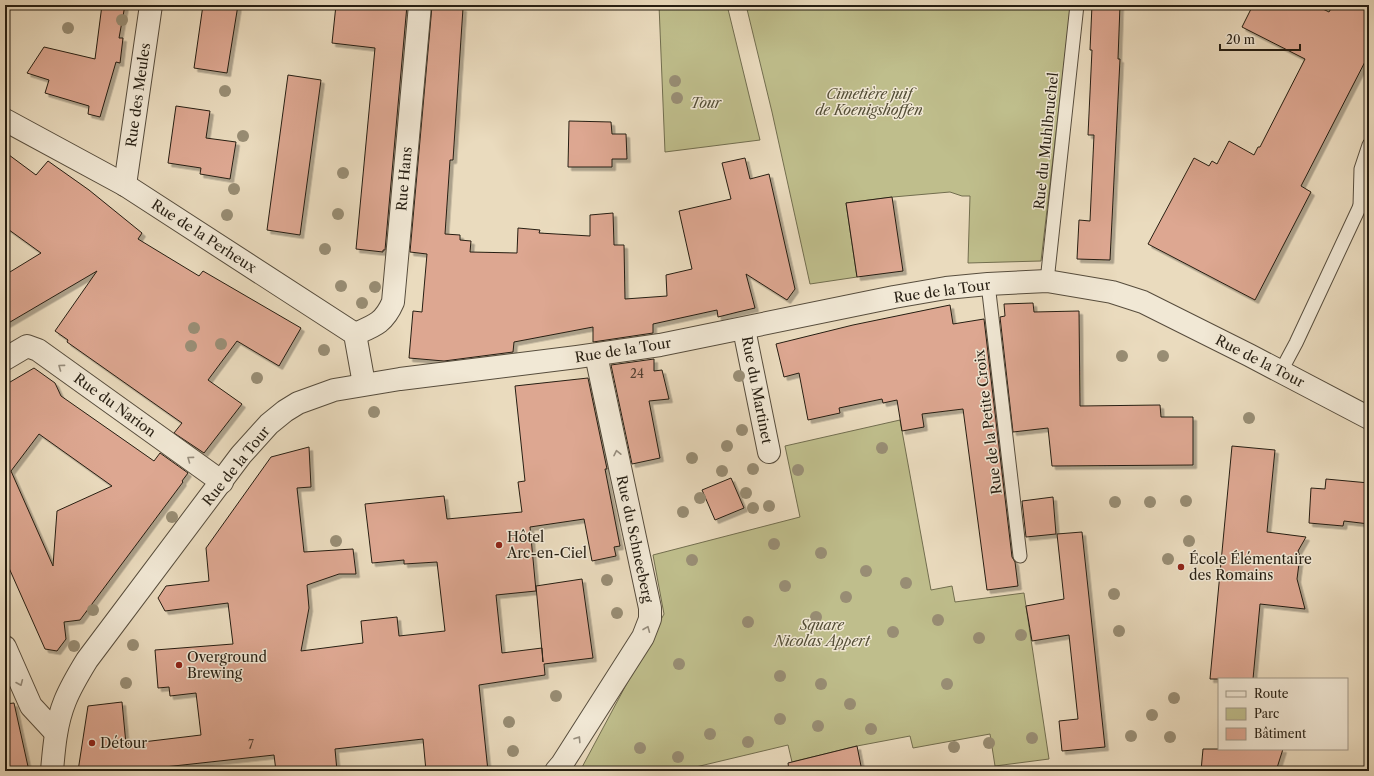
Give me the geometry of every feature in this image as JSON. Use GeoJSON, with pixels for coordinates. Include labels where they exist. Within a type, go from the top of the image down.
{"type":"FeatureCollection","features":[{"type":"Feature","properties":{"kind":"street","name":"Rue des Meules"},"geometry":{"type":"LineString","coordinates":[[125,185],[151,5]]}},
{"type":"Feature","properties":{"kind":"street","name":"Rue Hans"},"geometry":{"type":"LineString","coordinates":[[355,334],[377,325],[388,314],[393,302],[420,5]]}},
{"type":"Feature","properties":{"kind":"street","name":"Rue de la Perheux"},"geometry":{"type":"LineString","coordinates":[[5,120],[32,133],[125,185],[355,334]]}},
{"type":"Feature","properties":{"kind":"street","name":"Rue de la Tour"},"geometry":{"type":"LineString","coordinates":[[52,771],[56,733],[65,701],[87,660],[222,482],[240,455],[269,424],[285,410],[298,403],[334,390],[364,384],[596,355],[660,345],[744,329],[894,297],[946,288],[1047,281],[1112,292],[1143,302],[1369,418]]}},
{"type":"Feature","properties":{"kind":"street","name":"Rue du Martinet"},"geometry":{"type":"LineString","coordinates":[[744,329],[769,452]]}},
{"type":"Feature","properties":{"kind":"street"},"geometry":{"type":"LineString","coordinates":[[355,334],[364,384]]}},
{"type":"Feature","properties":{"kind":"street","name":"Rue du Narion"},"geometry":{"type":"LineString","coordinates":[[5,360],[27,346],[38,350],[222,482]]}},
{"type":"Feature","properties":{"kind":"street","name":"Rue du Schneeberg"},"geometry":{"type":"LineString","coordinates":[[556,771],[562,764],[643,637],[650,619],[650,608],[596,355]]}},
{"type":"Feature","properties":{"kind":"street"},"geometry":{"type":"LineString","coordinates":[[5,647],[31,706],[56,733]]}},
{"type":"Feature","properties":{"kind":"lane","name":"Rue du Muhlbruchel"},"geometry":{"type":"LineString","coordinates":[[1047,281],[1077,5]]}},
{"type":"Feature","properties":{"kind":"lane"},"geometry":{"type":"LineString","coordinates":[[1360,206],[1361,169],[1369,144]]}},
{"type":"Feature","properties":{"kind":"lane"},"geometry":{"type":"LineString","coordinates":[[1280,371],[1296,343],[1360,206],[1369,193]]}},
{"type":"Feature","properties":{"kind":"lane","name":"Rue de la Petite Croix"},"geometry":{"type":"LineString","coordinates":[[988,284],[1020,556]]}},
{"type":"Feature","properties":{"kind":"green space","name":"Tour"},"geometry":{"type":"Polygon","coordinates":[[[659,5],[727,5],[760,140],[665,152],[659,5]]]}},
{"type":"Feature","properties":{"kind":"green space","name":"Cimetière juif de Koenigshoffen"},"geometry":{"type":"Polygon","coordinates":[[[746,5],[1071,5],[1041,261],[968,263],[970,196],[962,196],[950,192],[893,197],[846,203],[857,277],[810,284],[772,112],[746,5]]]}},
{"type":"Feature","properties":{"kind":"green space","name":"Square Nicolas Appert"},"geometry":{"type":"Polygon","coordinates":[[[900,420],[931,590],[952,586],[955,602],[1024,593],[1049,759],[995,766],[990,734],[913,748],[910,736],[857,746],[792,762],[788,745],[679,771],[580,771],[664,614],[653,555],[800,517],[785,446],[900,420]]]}},
{"type":"Feature","properties":{"kind":"building"},"geometry":{"type":"Polygon","coordinates":[[[102,5],[125,5],[119,38],[123,38],[120,63],[116,62],[100,117],[88,114],[89,106],[45,93],[49,80],[27,73],[44,47],[95,59],[102,5]]]}},
{"type":"Feature","properties":{"kind":"building"},"geometry":{"type":"Polygon","coordinates":[[[203,5],[238,5],[227,73],[194,68],[203,5]]]}},
{"type":"Feature","properties":{"kind":"building"},"geometry":{"type":"Polygon","coordinates":[[[336,5],[407,5],[385,250],[383,250],[383,252],[356,249],[375,48],[332,43],[336,5]]]}},
{"type":"Feature","properties":{"kind":"building"},"geometry":{"type":"Polygon","coordinates":[[[1092,5],[1120,5],[1118,59],[1120,59],[1110,260],[1077,259],[1079,220],[1090,221],[1094,135],[1088,135],[1092,50],[1090,50],[1092,5]]]}},
{"type":"Feature","properties":{"kind":"building"},"geometry":{"type":"Polygon","coordinates":[[[1253,5],[1315,5],[1329,12],[1333,5],[1369,5],[1369,54],[1301,186],[1311,192],[1255,300],[1148,244],[1194,158],[1209,166],[1212,161],[1217,164],[1229,141],[1254,155],[1258,147],[1260,147],[1305,59],[1242,27],[1253,5]]]}},
{"type":"Feature","properties":{"kind":"building"},"geometry":{"type":"Polygon","coordinates":[[[432,6],[463,8],[453,160],[450,160],[445,234],[460,235],[460,240],[471,241],[470,252],[517,253],[518,228],[540,230],[539,233],[590,236],[590,215],[613,213],[614,245],[624,245],[625,299],[667,296],[666,275],[692,269],[679,211],[731,199],[722,163],[745,158],[750,179],[769,174],[795,289],[787,300],[746,274],[755,308],[718,317],[717,310],[653,324],[653,333],[593,342],[593,327],[514,342],[513,352],[444,361],[409,358],[413,311],[422,312],[427,254],[410,252],[432,6]]]}},
{"type":"Feature","properties":{"kind":"building"},"geometry":{"type":"Polygon","coordinates":[[[288,75],[321,80],[300,235],[267,230],[288,75]]]}},
{"type":"Feature","properties":{"kind":"building"},"geometry":{"type":"Polygon","coordinates":[[[176,106],[210,111],[206,138],[236,142],[230,179],[200,174],[201,168],[168,163],[176,106]]]}},
{"type":"Feature","properties":{"kind":"building"},"geometry":{"type":"Polygon","coordinates":[[[569,121],[611,122],[612,134],[626,134],[627,159],[612,159],[612,167],[568,167],[569,121]]]}},
{"type":"Feature","properties":{"kind":"building"},"geometry":{"type":"Polygon","coordinates":[[[5,152],[36,175],[48,161],[89,190],[142,233],[138,239],[199,276],[203,271],[301,328],[279,366],[237,341],[208,380],[242,404],[204,453],[174,433],[182,423],[67,342],[68,340],[55,331],[97,271],[5,325],[5,275],[41,253],[5,227],[5,152]]]}},
{"type":"Feature","properties":{"kind":"building"},"geometry":{"type":"Polygon","coordinates":[[[892,197],[903,271],[857,277],[846,203],[892,197]]]}},
{"type":"Feature","properties":{"kind":"building"},"geometry":{"type":"Polygon","coordinates":[[[1033,303],[1034,312],[1079,311],[1080,406],[1160,405],[1161,417],[1193,417],[1193,465],[1052,466],[1048,428],[1013,432],[1000,317],[1005,316],[1004,304],[1033,303]]]}},
{"type":"Feature","properties":{"kind":"building"},"geometry":{"type":"Polygon","coordinates":[[[950,305],[953,324],[984,319],[1012,557],[1015,562],[1018,586],[987,590],[963,409],[922,414],[924,427],[902,431],[897,400],[883,403],[882,399],[839,408],[840,413],[808,420],[799,373],[784,377],[776,344],[853,325],[950,305]]]}},
{"type":"Feature","properties":{"kind":"building"},"geometry":{"type":"Polygon","coordinates":[[[654,359],[654,371],[662,370],[669,399],[649,401],[660,458],[632,464],[611,365],[654,359]]]}},
{"type":"Feature","properties":{"kind":"building"},"geometry":{"type":"Polygon","coordinates":[[[34,368],[55,383],[61,396],[154,461],[160,453],[188,473],[182,481],[183,482],[80,620],[64,622],[66,639],[57,651],[45,649],[5,559],[5,385],[34,368]],[[39,434],[11,471],[53,566],[57,511],[112,486],[39,434]]]}},
{"type":"Feature","properties":{"kind":"building"},"geometry":{"type":"Polygon","coordinates":[[[588,378],[607,469],[605,469],[620,546],[614,547],[616,556],[592,561],[584,519],[530,527],[536,591],[496,595],[502,653],[542,648],[536,586],[582,579],[593,658],[544,664],[545,675],[479,685],[488,771],[426,771],[423,739],[335,749],[337,771],[276,771],[274,755],[128,771],[78,771],[88,706],[122,702],[126,744],[201,735],[196,693],[170,696],[169,687],[158,688],[155,650],[233,644],[228,603],[165,611],[158,598],[166,586],[209,581],[206,548],[271,457],[309,447],[311,487],[297,488],[304,552],[353,549],[356,574],[339,574],[307,585],[309,608],[301,651],[363,643],[361,621],[397,617],[399,636],[445,631],[437,562],[404,564],[404,560],[372,563],[365,504],[444,496],[447,519],[522,512],[518,482],[525,481],[515,386],[588,378]]]}},
{"type":"Feature","properties":{"kind":"building"},"geometry":{"type":"Polygon","coordinates":[[[1232,446],[1275,450],[1267,532],[1306,537],[1298,551],[1300,556],[1297,579],[1305,609],[1260,604],[1253,678],[1210,679],[1232,446]]]}},
{"type":"Feature","properties":{"kind":"building"},"geometry":{"type":"Polygon","coordinates":[[[731,478],[744,508],[715,520],[702,490],[731,478]]]}},
{"type":"Feature","properties":{"kind":"building"},"geometry":{"type":"Polygon","coordinates":[[[1326,479],[1369,483],[1369,524],[1344,521],[1343,526],[1309,523],[1311,488],[1325,489],[1326,479]]]}},
{"type":"Feature","properties":{"kind":"building"},"geometry":{"type":"Polygon","coordinates":[[[1053,497],[1056,534],[1026,537],[1022,501],[1053,497]]]}},
{"type":"Feature","properties":{"kind":"building"},"geometry":{"type":"Polygon","coordinates":[[[1082,532],[1105,747],[1062,751],[1059,721],[1078,719],[1069,635],[1032,641],[1026,606],[1064,599],[1057,534],[1082,532]]]}},
{"type":"Feature","properties":{"kind":"building"},"geometry":{"type":"Polygon","coordinates":[[[14,703],[29,771],[5,771],[5,704],[14,703]]]}},
{"type":"Feature","properties":{"kind":"building"},"geometry":{"type":"Polygon","coordinates":[[[857,746],[862,771],[789,771],[788,763],[857,746]]]}},
{"type":"Feature","properties":{"kind":"building"},"geometry":{"type":"Polygon","coordinates":[[[1203,749],[1283,750],[1276,771],[1201,771],[1203,749]]]}},
{"type":"Feature","properties":{"kind":"place","name":"Hôtel Arc-en-Ciel"},"geometry":{"type":"Point","coordinates":[499,545]}},
{"type":"Feature","properties":{"kind":"place","name":"École Élémentaire des Romains"},"geometry":{"type":"Point","coordinates":[1181,567]}},
{"type":"Feature","properties":{"kind":"place","name":"Overground Brewing"},"geometry":{"type":"Point","coordinates":[179,665]}},
{"type":"Feature","properties":{"kind":"place","name":"Détour"},"geometry":{"type":"Point","coordinates":[92,743]}}]}
